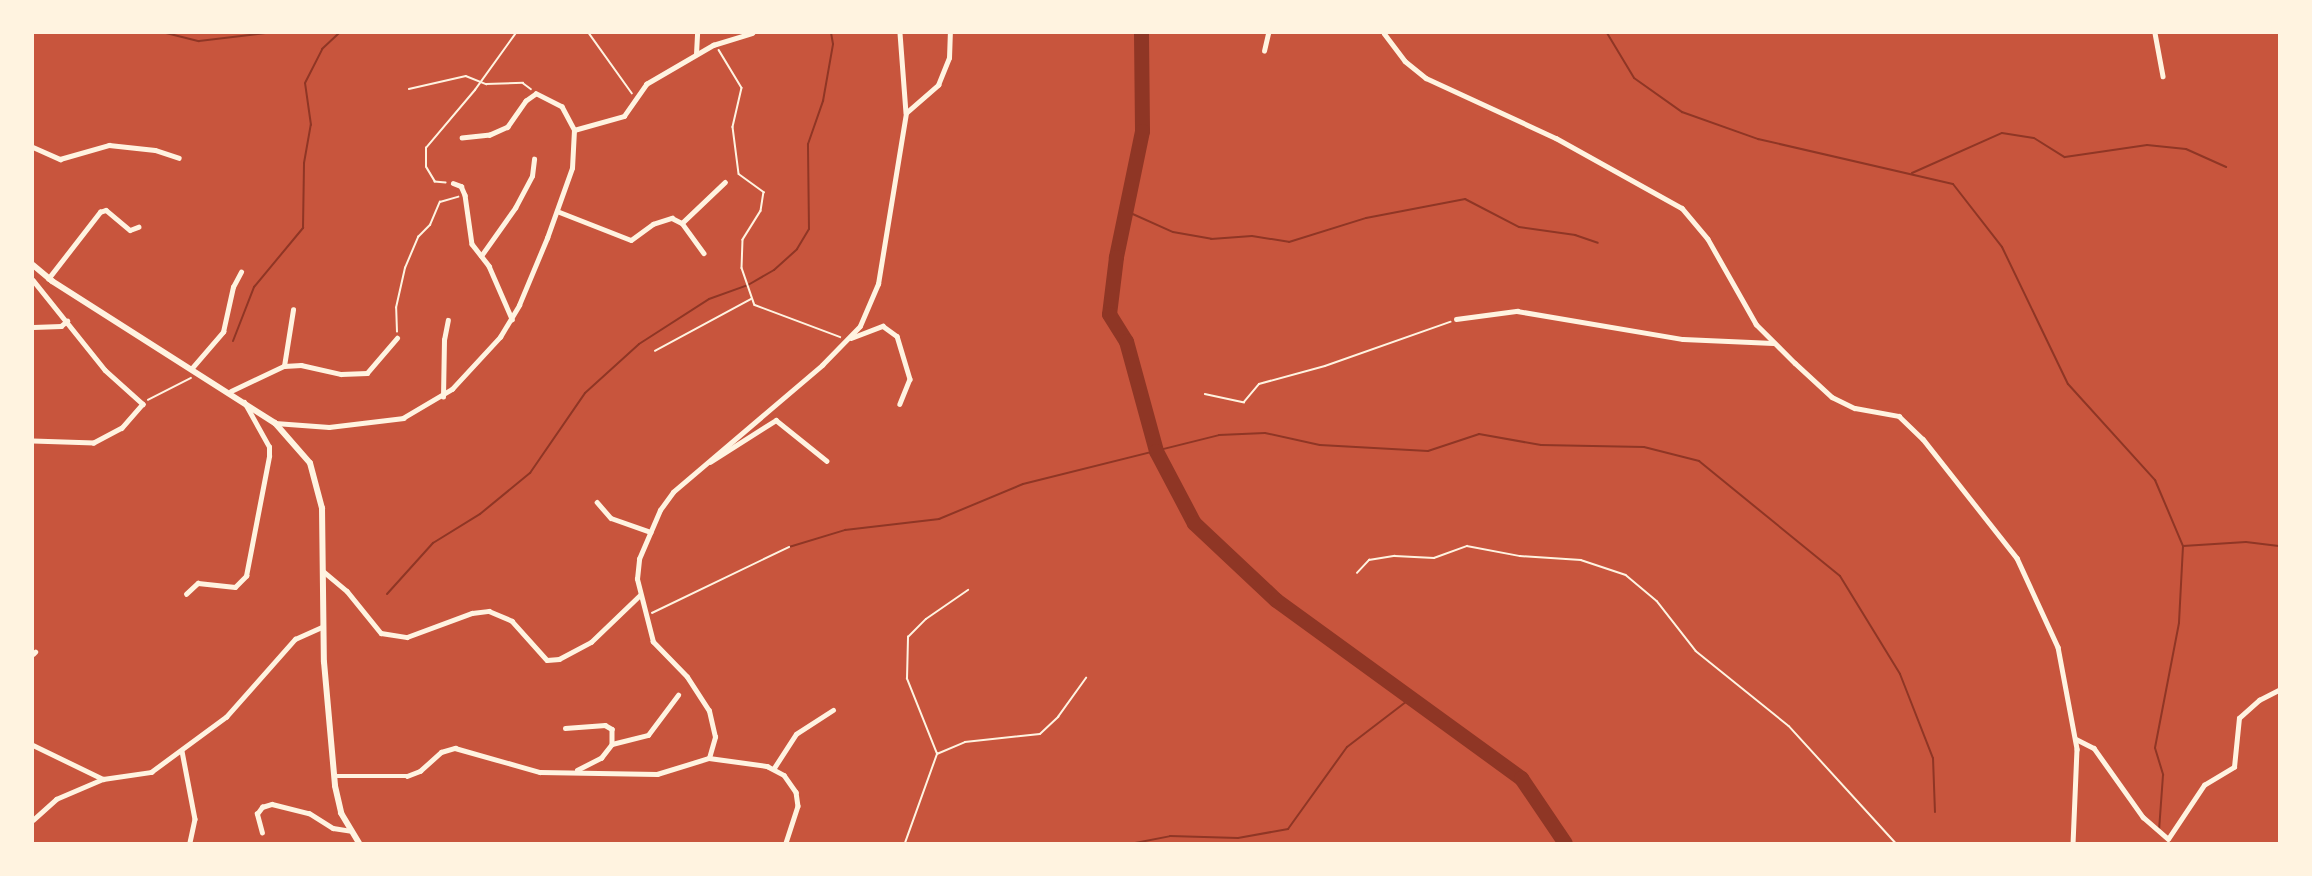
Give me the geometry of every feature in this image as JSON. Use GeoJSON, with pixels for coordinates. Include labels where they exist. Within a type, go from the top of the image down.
{"type":"FeatureCollection","features":[{"type":"Feature","properties":{"kind":"street"},"geometry":{"type":"LineString","coordinates":[[696,54],[697,33]]}},
{"type":"Feature","properties":{"kind":"street"},"geometry":{"type":"LineString","coordinates":[[574,130],[624,116],[646,84],[713,45],[752,33]]}},
{"type":"Feature","properties":{"kind":"street"},"geometry":{"type":"LineString","coordinates":[[709,758],[715,737],[709,711],[687,677],[653,642],[640,595],[639,558],[666,501],[849,339],[866,314],[878,284],[906,113],[900,33]]}},
{"type":"Feature","properties":{"kind":"street"},"geometry":{"type":"LineString","coordinates":[[906,113],[941,79],[949,58],[950,33]]}},
{"type":"Feature","properties":{"kind":"street"},"geometry":{"type":"LineString","coordinates":[[1264,51],[1268,33]]}},
{"type":"Feature","properties":{"kind":"street"},"geometry":{"type":"LineString","coordinates":[[1384,33],[1405,61],[1426,78],[1556,138],[1682,208],[1708,239],[1750,315],[1773,343],[1832,397],[1855,408],[1891,412],[1906,420],[1993,526],[2023,569],[2058,647],[2076,739],[2073,843]]}},
{"type":"Feature","properties":{"kind":"street"},"geometry":{"type":"LineString","coordinates":[[2156,33],[2163,76]]}},
{"type":"Feature","properties":{"kind":"street"},"geometry":{"type":"LineString","coordinates":[[275,423],[328,427],[403,418],[442,397],[469,373],[512,320],[557,211],[572,168],[574,130],[561,107],[536,94],[526,101],[508,127],[490,135],[462,138]]}},
{"type":"Feature","properties":{"kind":"street"},"geometry":{"type":"LineString","coordinates":[[33,147],[60,159],[109,145],[155,150],[179,158]]}},
{"type":"Feature","properties":{"kind":"street"},"geometry":{"type":"LineString","coordinates":[[481,256],[515,208],[532,176],[534,159]]}},
{"type":"Feature","properties":{"kind":"street"},"geometry":{"type":"LineString","coordinates":[[682,223],[725,182]]}},
{"type":"Feature","properties":{"kind":"street"},"geometry":{"type":"LineString","coordinates":[[453,183],[461,186],[465,195],[469,235],[501,291],[512,320]]}},
{"type":"Feature","properties":{"kind":"street"},"geometry":{"type":"LineString","coordinates":[[48,279],[100,212],[106,210],[130,230],[138,226]]}},
{"type":"Feature","properties":{"kind":"street"},"geometry":{"type":"LineString","coordinates":[[557,211],[631,240],[653,224],[672,218],[682,223],[704,253]]}},
{"type":"Feature","properties":{"kind":"street"},"geometry":{"type":"LineString","coordinates":[[34,267],[48,279],[231,391],[275,423],[303,451],[317,483],[322,508],[322,627],[337,801],[359,843]]}},
{"type":"Feature","properties":{"kind":"street"},"geometry":{"type":"LineString","coordinates":[[192,368],[224,332],[233,287],[241,272]]}},
{"type":"Feature","properties":{"kind":"street"},"geometry":{"type":"LineString","coordinates":[[33,280],[113,380],[143,404],[122,428],[88,445],[33,441]]}},
{"type":"Feature","properties":{"kind":"street"},"geometry":{"type":"LineString","coordinates":[[284,366],[293,310]]}},
{"type":"Feature","properties":{"kind":"street"},"geometry":{"type":"LineString","coordinates":[[1456,319],[1516,311],[1683,339],[1773,343]]}},
{"type":"Feature","properties":{"kind":"street"},"geometry":{"type":"LineString","coordinates":[[442,397],[448,320]]}},
{"type":"Feature","properties":{"kind":"street"},"geometry":{"type":"LineString","coordinates":[[33,327],[60,326],[67,321]]}},
{"type":"Feature","properties":{"kind":"street"},"geometry":{"type":"LineString","coordinates":[[849,339],[883,326],[897,336],[910,379],[900,404]]}},
{"type":"Feature","properties":{"kind":"street"},"geometry":{"type":"LineString","coordinates":[[231,391],[284,366],[301,365],[340,374],[367,373],[397,338]]}},
{"type":"Feature","properties":{"kind":"street"},"geometry":{"type":"LineString","coordinates":[[186,594],[200,582],[238,586],[250,564],[269,447],[243,400]]}},
{"type":"Feature","properties":{"kind":"street"},"geometry":{"type":"LineString","coordinates":[[705,465],[776,420],[827,461]]}},
{"type":"Feature","properties":{"kind":"street"},"geometry":{"type":"LineString","coordinates":[[597,502],[611,518],[651,532]]}},
{"type":"Feature","properties":{"kind":"street"},"geometry":{"type":"LineString","coordinates":[[322,570],[347,591],[381,633],[406,636],[472,613],[489,611],[512,621],[547,660],[559,659],[591,642],[640,595]]}},
{"type":"Feature","properties":{"kind":"street"},"geometry":{"type":"LineString","coordinates":[[33,820],[56,800],[103,779],[151,772],[226,717],[264,678],[285,648],[322,627]]}},
{"type":"Feature","properties":{"kind":"street"},"geometry":{"type":"LineString","coordinates":[[2076,739],[2094,748],[2144,817],[2168,839],[2204,785],[2234,767],[2239,718],[2254,704],[2279,690]]}},
{"type":"Feature","properties":{"kind":"street"},"geometry":{"type":"LineString","coordinates":[[612,744],[648,735],[678,695]]}},
{"type":"Feature","properties":{"kind":"street"},"geometry":{"type":"LineString","coordinates":[[774,768],[796,734],[833,710]]}},
{"type":"Feature","properties":{"kind":"street"},"geometry":{"type":"LineString","coordinates":[[566,728],[608,726],[613,732],[612,744],[601,758],[574,771]]}},
{"type":"Feature","properties":{"kind":"street"},"geometry":{"type":"LineString","coordinates":[[33,745],[103,779]]}},
{"type":"Feature","properties":{"kind":"street"},"geometry":{"type":"LineString","coordinates":[[334,776],[411,775],[441,752],[455,748],[531,771],[657,774],[709,758],[774,768],[789,781],[798,800],[797,817],[786,843]]}},
{"type":"Feature","properties":{"kind":"street"},"geometry":{"type":"LineString","coordinates":[[182,751],[195,819],[190,843]]}},
{"type":"Feature","properties":{"kind":"street"},"geometry":{"type":"LineString","coordinates":[[262,833],[257,825],[260,809],[277,804],[309,813],[333,828],[351,831]]}},
{"type":"Feature","properties":{"kind":"path"},"geometry":{"type":"LineString","coordinates":[[453,183],[435,182],[426,166],[426,147],[479,83],[516,33]]}},
{"type":"Feature","properties":{"kind":"path"},"geometry":{"type":"LineString","coordinates":[[589,33],[636,99]]}},
{"type":"Feature","properties":{"kind":"path"},"geometry":{"type":"LineString","coordinates":[[713,45],[723,53],[742,88],[733,127],[739,174],[764,192],[761,211],[743,240],[742,268],[754,305],[829,336],[849,339]]}},
{"type":"Feature","properties":{"kind":"path"},"geometry":{"type":"LineString","coordinates":[[409,88],[466,76],[479,83],[523,83],[536,94]]}},
{"type":"Feature","properties":{"kind":"path"},"geometry":{"type":"LineString","coordinates":[[397,338],[396,308],[405,268],[418,237],[430,225],[440,202],[465,195]]}},
{"type":"Feature","properties":{"kind":"path"},"geometry":{"type":"LineString","coordinates":[[655,351],[752,298]]}},
{"type":"Feature","properties":{"kind":"path"},"geometry":{"type":"LineString","coordinates":[[1205,394],[1244,402],[1259,384],[1421,335],[1456,319]]}},
{"type":"Feature","properties":{"kind":"path"},"geometry":{"type":"LineString","coordinates":[[143,404],[177,382],[204,375]]}},
{"type":"Feature","properties":{"kind":"path"},"geometry":{"type":"LineString","coordinates":[[1357,573],[1369,560],[1395,556],[1434,558],[1467,546],[1520,556],[1581,560],[1626,575],[1657,601],[1696,651],[1789,726],[1896,843]]}},
{"type":"Feature","properties":{"kind":"path"},"geometry":{"type":"LineString","coordinates":[[646,616],[789,547]]}},
{"type":"Feature","properties":{"kind":"path"},"geometry":{"type":"LineString","coordinates":[[905,843],[937,754],[907,680],[908,637],[926,619],[968,590]]}},
{"type":"Feature","properties":{"kind":"path"},"geometry":{"type":"LineString","coordinates":[[937,754],[965,742],[1040,734],[1058,717],[1086,678]]}},
{"type":"Feature","properties":{"kind":"waterway"},"geometry":{"type":"LineString","coordinates":[[166,33],[199,41],[266,33]]}},
{"type":"Feature","properties":{"kind":"waterway"},"geometry":{"type":"LineString","coordinates":[[233,341],[254,287],[303,228],[304,163],[311,125],[305,83],[322,49],[339,33]]}},
{"type":"Feature","properties":{"kind":"waterway"},"geometry":{"type":"LineString","coordinates":[[387,594],[433,543],[480,514],[530,473],[585,393],[639,344],[709,299],[748,285],[774,270],[797,249],[809,229],[808,144],[823,101],[833,44],[831,33]]}},
{"type":"Feature","properties":{"kind":"waterway"},"geometry":{"type":"LineString","coordinates":[[1141,33],[1142,131],[1116,257],[1109,314],[1126,341],[1156,451],[1194,523],[1276,600],[1521,778],[1565,843]]}},
{"type":"Feature","properties":{"kind":"waterway"},"geometry":{"type":"LineString","coordinates":[[1607,33],[1634,78],[1682,112],[1758,139],[1953,184],[2002,247],[2068,384],[2155,480],[2183,546],[2179,623],[2155,748],[2163,775],[2159,831]]}},
{"type":"Feature","properties":{"kind":"waterway"},"geometry":{"type":"LineString","coordinates":[[1912,173],[2002,133],[2034,138],[2065,157],[2147,145],[2186,149],[2226,167]]}},
{"type":"Feature","properties":{"kind":"waterway"},"geometry":{"type":"LineString","coordinates":[[1126,211],[1173,232],[1211,239],[1252,236],[1289,242],[1366,218],[1465,199],[1519,227],[1575,235],[1598,243]]}},
{"type":"Feature","properties":{"kind":"waterway"},"geometry":{"type":"LineString","coordinates":[[789,547],[845,530],[939,519],[1023,484],[1219,435],[1265,433],[1320,445],[1428,451],[1479,434],[1541,445],[1644,447],[1699,461],[1840,576],[1900,674],[1933,758],[1935,812]]}},
{"type":"Feature","properties":{"kind":"waterway"},"geometry":{"type":"LineString","coordinates":[[2183,546],[2246,542],[2279,546]]}},
{"type":"Feature","properties":{"kind":"waterway"},"geometry":{"type":"LineString","coordinates":[[1135,843],[1170,836],[1238,838],[1288,829],[1347,747],[1411,698]]}}]}
